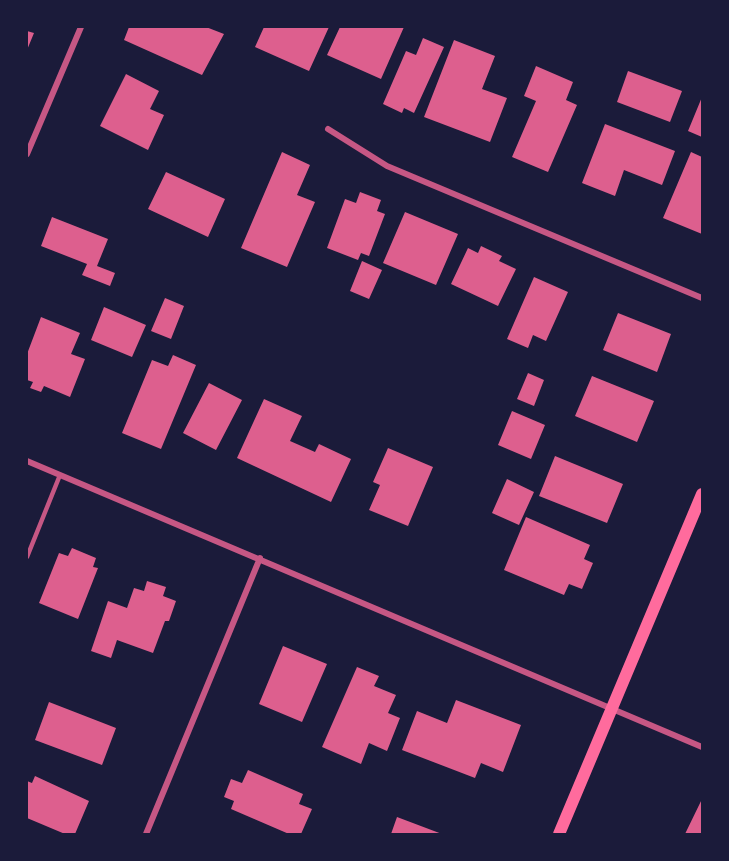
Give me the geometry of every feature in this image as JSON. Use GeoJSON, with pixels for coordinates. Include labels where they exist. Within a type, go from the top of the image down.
{"type":"FeatureCollection","features":[{"type":"Feature","properties":{"kind":"main road"},"geometry":{"type":"LineString","coordinates":[[559,834],[702,494]]}},
{"type":"Feature","properties":{"kind":"street"},"geometry":{"type":"LineString","coordinates":[[27,154],[81,27]]}},
{"type":"Feature","properties":{"kind":"street"},"geometry":{"type":"LineString","coordinates":[[328,129],[387,166],[702,298]]}},
{"type":"Feature","properties":{"kind":"street"},"geometry":{"type":"LineString","coordinates":[[27,461],[702,747]]}},
{"type":"Feature","properties":{"kind":"street"},"geometry":{"type":"LineString","coordinates":[[146,834],[260,558]]}},
{"type":"Feature","properties":{"kind":"lane"},"geometry":{"type":"LineString","coordinates":[[27,557],[60,475]]}},
{"type":"Feature","properties":{"kind":"building"},"geometry":{"type":"Polygon","coordinates":[[[129,27],[206,27],[224,34],[202,75],[124,40],[129,27]]]}},
{"type":"Feature","properties":{"kind":"building"},"geometry":{"type":"Polygon","coordinates":[[[264,27],[329,27],[309,71],[255,47],[264,27]]]}},
{"type":"Feature","properties":{"kind":"building"},"geometry":{"type":"Polygon","coordinates":[[[340,27],[404,27],[381,79],[327,55],[340,27]]]}},
{"type":"Feature","properties":{"kind":"building"},"geometry":{"type":"Polygon","coordinates":[[[27,31],[34,33],[27,50],[27,31]]]}},
{"type":"Feature","properties":{"kind":"building"},"geometry":{"type":"Polygon","coordinates":[[[423,38],[444,47],[414,113],[404,108],[402,113],[383,104],[406,51],[416,55],[423,38]]]}},
{"type":"Feature","properties":{"kind":"building"},"geometry":{"type":"Polygon","coordinates":[[[454,40],[495,56],[482,89],[507,98],[490,142],[424,117],[454,40]]]}},
{"type":"Feature","properties":{"kind":"building"},"geometry":{"type":"Polygon","coordinates":[[[536,66],[573,82],[566,100],[577,105],[548,172],[512,157],[536,101],[524,96],[536,66]]]}},
{"type":"Feature","properties":{"kind":"building"},"geometry":{"type":"Polygon","coordinates":[[[628,71],[682,91],[670,122],[617,102],[628,71]]]}},
{"type":"Feature","properties":{"kind":"building"},"geometry":{"type":"Polygon","coordinates":[[[126,74],[159,91],[150,109],[164,115],[148,150],[100,126],[126,74]]]}},
{"type":"Feature","properties":{"kind":"building"},"geometry":{"type":"Polygon","coordinates":[[[702,97],[702,137],[688,131],[702,97]]]}},
{"type":"Feature","properties":{"kind":"building"},"geometry":{"type":"Polygon","coordinates":[[[605,124],[675,151],[662,185],[624,170],[615,196],[582,183],[605,124]]]}},
{"type":"Feature","properties":{"kind":"building"},"geometry":{"type":"Polygon","coordinates":[[[282,152],[310,165],[297,195],[315,202],[287,267],[241,248],[282,152]]]}},
{"type":"Feature","properties":{"kind":"building"},"geometry":{"type":"Polygon","coordinates":[[[691,152],[702,157],[702,234],[663,218],[691,152]]]}},
{"type":"Feature","properties":{"kind":"building"},"geometry":{"type":"Polygon","coordinates":[[[166,172],[225,199],[208,237],[148,209],[166,172]]]}},
{"type":"Feature","properties":{"kind":"building"},"geometry":{"type":"Polygon","coordinates":[[[360,192],[381,200],[377,211],[385,214],[369,256],[361,253],[358,260],[327,248],[345,199],[356,203],[360,192]]]}},
{"type":"Feature","properties":{"kind":"building"},"geometry":{"type":"Polygon","coordinates":[[[405,212],[458,234],[436,285],[383,263],[405,212]]]}},
{"type":"Feature","properties":{"kind":"building"},"geometry":{"type":"Polygon","coordinates":[[[52,217],[108,239],[97,266],[115,273],[110,286],[82,275],[87,264],[41,246],[52,217]]]}},
{"type":"Feature","properties":{"kind":"building"},"geometry":{"type":"Polygon","coordinates":[[[481,246],[502,256],[499,261],[516,269],[498,306],[451,284],[468,248],[478,253],[481,246]]]}},
{"type":"Feature","properties":{"kind":"building"},"geometry":{"type":"Polygon","coordinates":[[[362,261],[382,270],[369,299],[350,291],[362,261]]]}},
{"type":"Feature","properties":{"kind":"building"},"geometry":{"type":"Polygon","coordinates":[[[534,277],[568,292],[546,341],[533,335],[528,348],[507,339],[534,277]]]}},
{"type":"Feature","properties":{"kind":"building"},"geometry":{"type":"Polygon","coordinates":[[[165,298],[184,306],[171,339],[151,331],[165,298]]]}},
{"type":"Feature","properties":{"kind":"building"},"geometry":{"type":"Polygon","coordinates":[[[104,307],[146,325],[132,357],[91,340],[104,307]]]}},
{"type":"Feature","properties":{"kind":"building"},"geometry":{"type":"Polygon","coordinates":[[[618,313],[671,334],[657,372],[603,350],[618,313]]]}},
{"type":"Feature","properties":{"kind":"building"},"geometry":{"type":"Polygon","coordinates":[[[41,317],[80,333],[71,354],[85,359],[70,397],[44,386],[41,392],[30,388],[33,382],[27,380],[27,354],[41,317]]]}},
{"type":"Feature","properties":{"kind":"building"},"geometry":{"type":"Polygon","coordinates":[[[173,355],[196,365],[161,449],[122,433],[152,360],[168,366],[173,355]]]}},
{"type":"Feature","properties":{"kind":"building"},"geometry":{"type":"Polygon","coordinates":[[[528,373],[544,380],[534,406],[517,399],[528,373]]]}},
{"type":"Feature","properties":{"kind":"building"},"geometry":{"type":"Polygon","coordinates":[[[592,376],[654,401],[637,442],[575,416],[592,376]]]}},
{"type":"Feature","properties":{"kind":"building"},"geometry":{"type":"Polygon","coordinates":[[[209,383],[242,400],[216,450],[183,433],[209,383]]]}},
{"type":"Feature","properties":{"kind":"building"},"geometry":{"type":"Polygon","coordinates":[[[264,399],[302,416],[290,441],[315,452],[319,444],[351,459],[331,502],[237,458],[264,399]]]}},
{"type":"Feature","properties":{"kind":"building"},"geometry":{"type":"Polygon","coordinates":[[[512,411],[545,425],[531,459],[498,445],[512,411]]]}},
{"type":"Feature","properties":{"kind":"building"},"geometry":{"type":"Polygon","coordinates":[[[388,448],[433,467],[408,526],[369,510],[380,485],[373,482],[388,448]]]}},
{"type":"Feature","properties":{"kind":"building"},"geometry":{"type":"Polygon","coordinates":[[[555,456],[623,484],[607,523],[539,496],[555,456]]]}},
{"type":"Feature","properties":{"kind":"building"},"geometry":{"type":"Polygon","coordinates":[[[507,479],[534,492],[519,525],[492,513],[507,479]]]}},
{"type":"Feature","properties":{"kind":"building"},"geometry":{"type":"Polygon","coordinates":[[[526,517],[590,545],[584,559],[593,563],[582,589],[569,584],[564,595],[504,570],[526,517]]]}},
{"type":"Feature","properties":{"kind":"building"},"geometry":{"type":"Polygon","coordinates":[[[72,548],[96,558],[93,567],[98,568],[78,619],[39,603],[59,553],[68,556],[72,548]]]}},
{"type":"Feature","properties":{"kind":"building"},"geometry":{"type":"Polygon","coordinates":[[[147,581],[166,587],[163,596],[176,601],[169,621],[165,621],[153,653],[117,640],[111,658],[91,651],[108,601],[127,608],[134,588],[144,591],[147,581]]]}},
{"type":"Feature","properties":{"kind":"building"},"geometry":{"type":"Polygon","coordinates":[[[283,646],[327,664],[302,722],[259,704],[283,646]]]}},
{"type":"Feature","properties":{"kind":"building"},"geometry":{"type":"Polygon","coordinates":[[[357,667],[379,676],[374,686],[396,695],[388,713],[400,718],[387,751],[369,743],[361,764],[322,747],[357,667]]]}},
{"type":"Feature","properties":{"kind":"building"},"geometry":{"type":"Polygon","coordinates":[[[456,700],[521,725],[503,772],[481,763],[475,778],[402,750],[417,711],[447,723],[456,700]]]}},
{"type":"Feature","properties":{"kind":"building"},"geometry":{"type":"Polygon","coordinates":[[[49,702],[116,728],[102,765],[35,740],[49,702]]]}},
{"type":"Feature","properties":{"kind":"building"},"geometry":{"type":"Polygon","coordinates":[[[248,770],[303,794],[299,804],[312,809],[301,834],[289,834],[231,809],[234,801],[224,797],[231,779],[242,783],[248,770]]]}},
{"type":"Feature","properties":{"kind":"building"},"geometry":{"type":"Polygon","coordinates":[[[35,776],[89,801],[75,834],[65,834],[27,818],[27,781],[32,783],[35,776]]]}},
{"type":"Feature","properties":{"kind":"building"},"geometry":{"type":"Polygon","coordinates":[[[702,799],[702,834],[685,834],[702,799]]]}},
{"type":"Feature","properties":{"kind":"building"},"geometry":{"type":"Polygon","coordinates":[[[397,817],[442,834],[391,834],[397,817]]]}}]}
